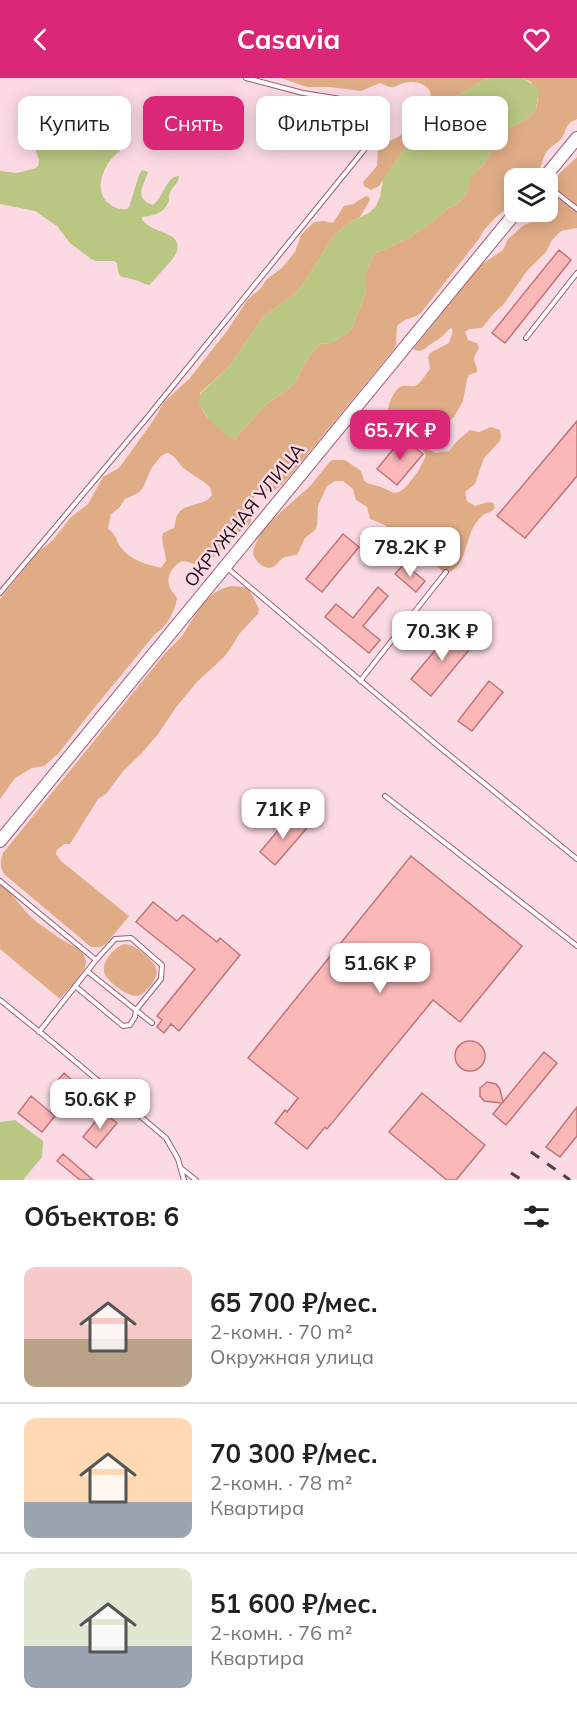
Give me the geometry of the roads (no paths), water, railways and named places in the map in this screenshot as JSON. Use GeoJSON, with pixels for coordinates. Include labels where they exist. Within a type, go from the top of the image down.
{"type":"FeatureCollection","features":[{"type":"Feature","properties":{"kind":"main road"},"geometry":{"type":"LineString","coordinates":[[552,168],[577,138]]}},
{"type":"Feature","properties":{"kind":"main road","name":"ОКРУЖНАЯ УЛИЦА"},"geometry":{"type":"LineString","coordinates":[[3,833],[508,222]]}},
{"type":"Feature","properties":{"kind":"lane"},"geometry":{"type":"LineString","coordinates":[[0,593],[146,419],[364,150],[372,104],[303,93],[246,78]]}},
{"type":"Feature","properties":{"kind":"lane"},"geometry":{"type":"LineString","coordinates":[[558,194],[577,209]]}},
{"type":"Feature","properties":{"kind":"lane"},"geometry":{"type":"LineString","coordinates":[[526,339],[577,273]]}},
{"type":"Feature","properties":{"kind":"lane"},"geometry":{"type":"LineString","coordinates":[[351,413],[382,437]]}},
{"type":"Feature","properties":{"kind":"lane"},"geometry":{"type":"LineString","coordinates":[[225,567],[577,859]]}},
{"type":"Feature","properties":{"kind":"lane"},"geometry":{"type":"LineString","coordinates":[[360,681],[446,572]]}},
{"type":"Feature","properties":{"kind":"lane"},"geometry":{"type":"LineString","coordinates":[[385,796],[577,946]]}},
{"type":"Feature","properties":{"kind":"lane"},"geometry":{"type":"LineString","coordinates":[[0,881],[96,960]]}},
{"type":"Feature","properties":{"kind":"lane"},"geometry":{"type":"LineString","coordinates":[[39,1032],[75,986],[87,971],[115,939],[131,938],[162,965],[161,979],[136,1010],[130,1025],[123,1026],[75,986]]}},
{"type":"Feature","properties":{"kind":"lane"},"geometry":{"type":"LineString","coordinates":[[87,971],[152,1023]]}},
{"type":"Feature","properties":{"kind":"lane"},"geometry":{"type":"LineString","coordinates":[[0,1000],[166,1138],[174,1149],[184,1180]]}},
{"type":"Feature","properties":{"kind":"lane"},"geometry":{"type":"LineString","coordinates":[[181,1169],[196,1180]]}},
{"type":"Feature","properties":{"kind":"railway"},"geometry":{"type":"LineString","coordinates":[[531,1152],[570,1180]]}},
{"type":"Feature","properties":{"kind":"railway"},"geometry":{"type":"LineString","coordinates":[[511,1173],[522,1180]]}}]}
